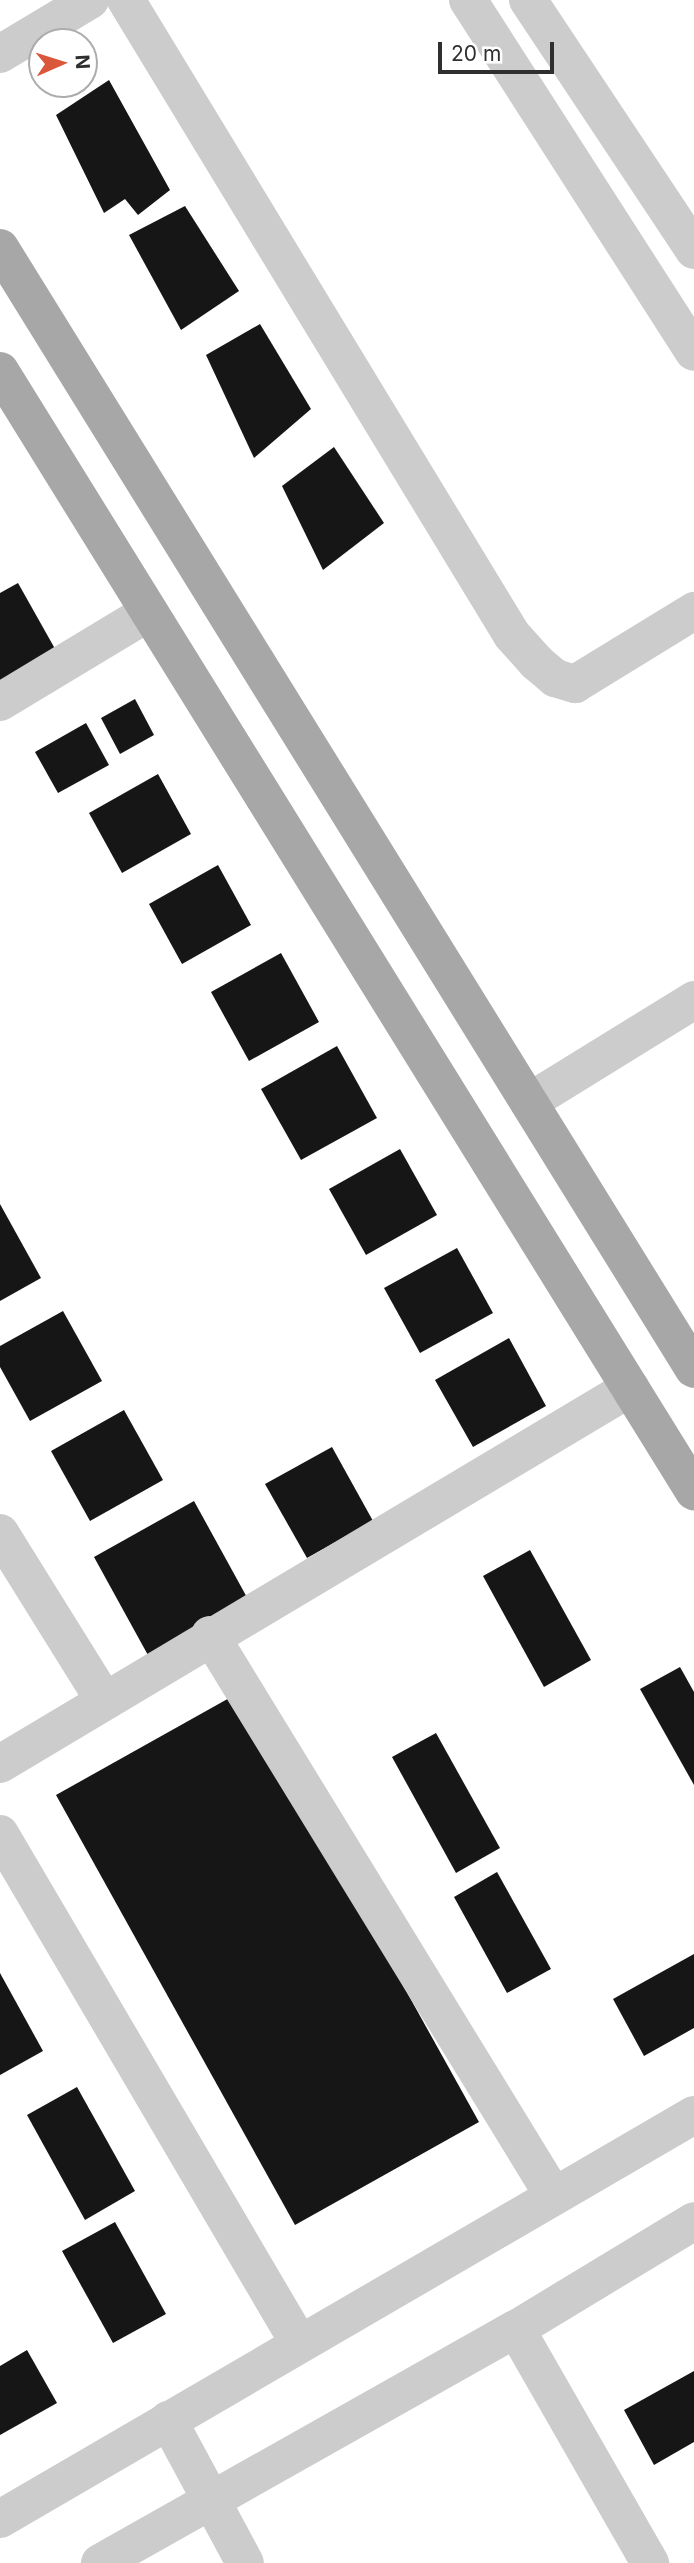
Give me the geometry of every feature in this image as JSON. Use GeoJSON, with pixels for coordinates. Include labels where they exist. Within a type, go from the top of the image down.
{"type":"FeatureCollection","features":[{"type":"Feature","properties":{"kind":"main road"},"geometry":{"type":"LineString","coordinates":[[0,248],[694,1368]]}},
{"type":"Feature","properties":{"kind":"main road"},"geometry":{"type":"LineString","coordinates":[[0,371],[694,1491]]}},
{"type":"Feature","properties":{"kind":"street"},"geometry":{"type":"LineString","coordinates":[[0,54],[90,0]]}},
{"type":"Feature","properties":{"kind":"street"},"geometry":{"type":"LineString","coordinates":[[126,0],[512,635],[536,663],[555,678],[575,684],[694,611]]}},
{"type":"Feature","properties":{"kind":"street"},"geometry":{"type":"LineString","coordinates":[[468,0],[694,352]]}},
{"type":"Feature","properties":{"kind":"street"},"geometry":{"type":"LineString","coordinates":[[528,0],[694,250]]}},
{"type":"Feature","properties":{"kind":"street"},"geometry":{"type":"LineString","coordinates":[[0,702],[149,612]]}},
{"type":"Feature","properties":{"kind":"street"},"geometry":{"type":"LineString","coordinates":[[529,1102],[694,1000]]}},
{"type":"Feature","properties":{"kind":"street"},"geometry":{"type":"LineString","coordinates":[[0,1764],[211,1635],[630,1388]]}},
{"type":"Feature","properties":{"kind":"street"},"geometry":{"type":"LineString","coordinates":[[0,1533],[104,1700]]}},
{"type":"Feature","properties":{"kind":"street"},"geometry":{"type":"LineString","coordinates":[[211,1635],[553,2195]]}},
{"type":"Feature","properties":{"kind":"street"},"geometry":{"type":"LineString","coordinates":[[0,1834],[299,2343]]}},
{"type":"Feature","properties":{"kind":"street"},"geometry":{"type":"LineString","coordinates":[[0,2519],[694,2115]]}},
{"type":"Feature","properties":{"kind":"street"},"geometry":{"type":"LineString","coordinates":[[100,2563],[516,2329],[694,2221]]}},
{"type":"Feature","properties":{"kind":"street"},"geometry":{"type":"LineString","coordinates":[[516,2329],[650,2563]]}},
{"type":"Feature","properties":{"kind":"street"},"geometry":{"type":"LineString","coordinates":[[167,2420],[245,2563]]}},
{"type":"Feature","properties":{"kind":"building"},"geometry":{"type":"Polygon","coordinates":[[[109,80],[170,190],[138,215],[125,199],[104,213],[56,115],[82,98],[98,98],[98,87],[109,80]]]}},
{"type":"Feature","properties":{"kind":"building"},"geometry":{"type":"Polygon","coordinates":[[[185,206],[239,291],[181,330],[129,235],[185,206]]]}},
{"type":"Feature","properties":{"kind":"building"},"geometry":{"type":"Polygon","coordinates":[[[260,324],[311,409],[254,458],[206,355],[260,324]]]}},
{"type":"Feature","properties":{"kind":"building"},"geometry":{"type":"Polygon","coordinates":[[[334,447],[384,523],[323,570],[282,486],[334,447]]]}},
{"type":"Feature","properties":{"kind":"building"},"geometry":{"type":"Polygon","coordinates":[[[18,583],[63,663],[0,698],[0,593],[18,583]]]}},
{"type":"Feature","properties":{"kind":"building"},"geometry":{"type":"Polygon","coordinates":[[[135,699],[154,735],[120,754],[101,718],[135,699]]]}},
{"type":"Feature","properties":{"kind":"building"},"geometry":{"type":"Polygon","coordinates":[[[86,723],[109,765],[58,793],[35,752],[86,723]]]}},
{"type":"Feature","properties":{"kind":"building"},"geometry":{"type":"Polygon","coordinates":[[[158,774],[191,834],[122,873],[89,813],[158,774]]]}},
{"type":"Feature","properties":{"kind":"building"},"geometry":{"type":"Polygon","coordinates":[[[218,865],[251,925],[182,964],[149,904],[218,865]]]}},
{"type":"Feature","properties":{"kind":"building"},"geometry":{"type":"Polygon","coordinates":[[[281,953],[319,1022],[249,1061],[211,992],[281,953]]]}},
{"type":"Feature","properties":{"kind":"building"},"geometry":{"type":"Polygon","coordinates":[[[337,1046],[377,1118],[301,1160],[261,1089],[337,1046]]]}},
{"type":"Feature","properties":{"kind":"building"},"geometry":{"type":"Polygon","coordinates":[[[400,1149],[437,1215],[366,1255],[329,1189],[400,1149]]]}},
{"type":"Feature","properties":{"kind":"building"},"geometry":{"type":"Polygon","coordinates":[[[0,1204],[41,1278],[0,1301],[0,1204]]]}},
{"type":"Feature","properties":{"kind":"building"},"geometry":{"type":"Polygon","coordinates":[[[457,1248],[493,1313],[420,1353],[384,1288],[457,1248]]]}},
{"type":"Feature","properties":{"kind":"building"},"geometry":{"type":"Polygon","coordinates":[[[63,1311],[102,1381],[30,1421],[0,1367],[0,1346],[63,1311]]]}},
{"type":"Feature","properties":{"kind":"building"},"geometry":{"type":"Polygon","coordinates":[[[509,1338],[546,1406],[473,1447],[435,1380],[509,1338]]]}},
{"type":"Feature","properties":{"kind":"building"},"geometry":{"type":"Polygon","coordinates":[[[124,1410],[163,1480],[90,1521],[51,1451],[124,1410]]]}},
{"type":"Feature","properties":{"kind":"building"},"geometry":{"type":"Polygon","coordinates":[[[332,1447],[373,1521],[307,1558],[265,1484],[332,1447]]]}},
{"type":"Feature","properties":{"kind":"building"},"geometry":{"type":"Polygon","coordinates":[[[194,1501],[249,1601],[149,1657],[94,1557],[194,1501]]]}},
{"type":"Feature","properties":{"kind":"building"},"geometry":{"type":"Polygon","coordinates":[[[530,1550],[591,1660],[544,1687],[483,1576],[530,1550]]]}},
{"type":"Feature","properties":{"kind":"building"},"geometry":{"type":"Polygon","coordinates":[[[680,1667],[694,1692],[694,1785],[640,1689],[680,1667]]]}},
{"type":"Feature","properties":{"kind":"building"},"geometry":{"type":"Polygon","coordinates":[[[240,1692],[479,2122],[295,2225],[56,1795],[240,1692]]]}},
{"type":"Feature","properties":{"kind":"building"},"geometry":{"type":"Polygon","coordinates":[[[436,1733],[500,1848],[456,1873],[392,1757],[436,1733]]]}},
{"type":"Feature","properties":{"kind":"building"},"geometry":{"type":"Polygon","coordinates":[[[497,1872],[551,1969],[507,1993],[454,1897],[497,1872]]]}},
{"type":"Feature","properties":{"kind":"building"},"geometry":{"type":"Polygon","coordinates":[[[694,1954],[694,2028],[644,2056],[613,1999],[694,1954]]]}},
{"type":"Feature","properties":{"kind":"building"},"geometry":{"type":"Polygon","coordinates":[[[0,1973],[43,2051],[0,2075],[0,1973]]]}},
{"type":"Feature","properties":{"kind":"building"},"geometry":{"type":"Polygon","coordinates":[[[77,2087],[135,2191],[85,2220],[27,2115],[77,2087]]]}},
{"type":"Feature","properties":{"kind":"building"},"geometry":{"type":"Polygon","coordinates":[[[115,2222],[166,2314],[113,2343],[62,2251],[115,2222]]]}},
{"type":"Feature","properties":{"kind":"building"},"geometry":{"type":"Polygon","coordinates":[[[27,2350],[57,2403],[0,2435],[0,2366],[27,2350]]]}},
{"type":"Feature","properties":{"kind":"building"},"geometry":{"type":"Polygon","coordinates":[[[694,2371],[694,2442],[654,2465],[624,2410],[694,2371]]]}}]}
